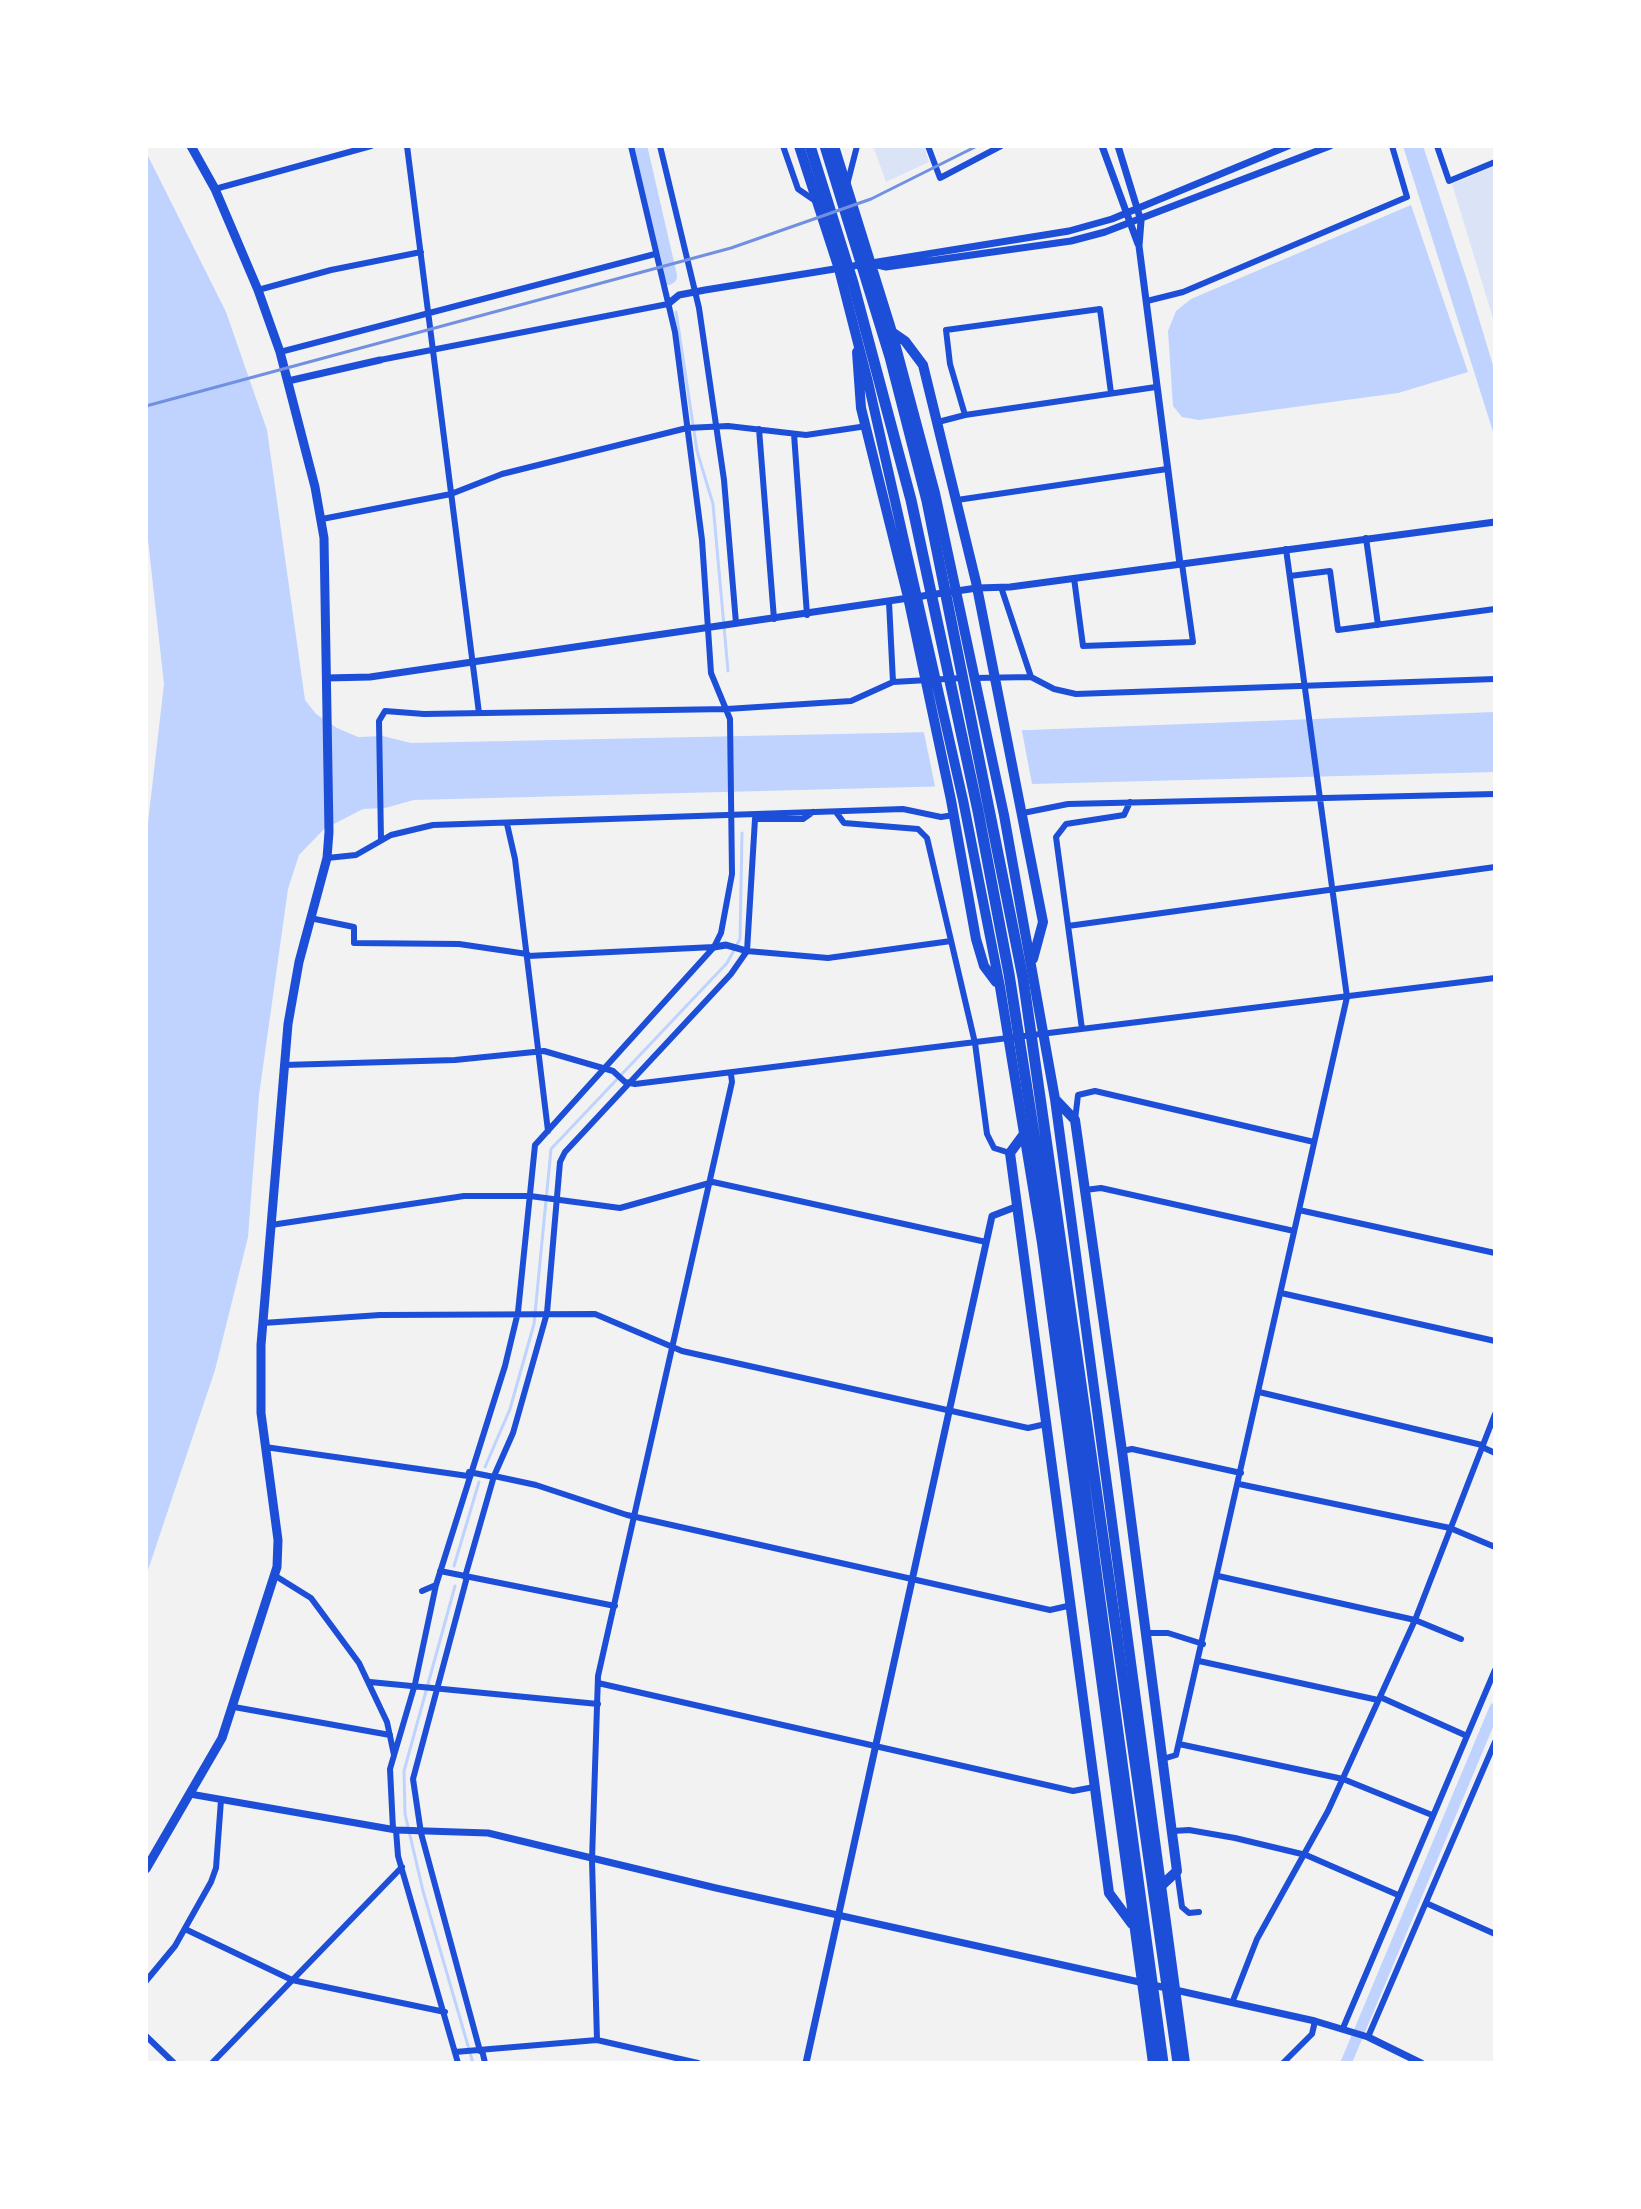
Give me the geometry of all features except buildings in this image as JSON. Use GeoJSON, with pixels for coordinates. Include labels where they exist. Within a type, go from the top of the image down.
{"type":"FeatureCollection","features":[{"type":"Feature","properties":{"kind":"highway"},"geometry":{"type":"LineString","coordinates":[[799,146],[839,269],[868,382],[967,817],[1000,987],[1024,1134],[1153,2063]]}},
{"type":"Feature","properties":{"kind":"highway"},"geometry":{"type":"LineString","coordinates":[[810,146],[853,283],[911,500],[1009,974],[1052,1248],[1163,2063]]}},
{"type":"Feature","properties":{"kind":"highway"},"geometry":{"type":"LineString","coordinates":[[825,146],[890,357],[927,501],[1018,949],[1184,2062]]}},
{"type":"Feature","properties":{"kind":"highway"},"geometry":{"type":"LineString","coordinates":[[834,146],[892,332],[939,507],[1001,797],[1032,965],[1055,1099],[1184,2062]]}},
{"type":"Feature","properties":{"kind":"highway"},"geometry":{"type":"LineString","coordinates":[[892,332],[905,341],[923,365],[994,662],[1043,922],[1032,965]]}},
{"type":"Feature","properties":{"kind":"highway"},"geometry":{"type":"LineString","coordinates":[[858,346],[856,371],[924,672],[976,939],[984,966],[1000,987]]}},
{"type":"Feature","properties":{"kind":"highway"},"geometry":{"type":"LineString","coordinates":[[1055,1099],[1075,1120],[1122,1451],[1177,1871],[1161,1886]]}},
{"type":"Feature","properties":{"kind":"highway"},"geometry":{"type":"LineString","coordinates":[[1024,1134],[1010,1153],[1109,1893],[1134,1926]]}},
{"type":"Feature","properties":{"kind":"main road"},"geometry":{"type":"LineString","coordinates":[[146,1869],[222,1738],[274,1575],[278,1540],[259,1376],[284,1065],[293,992],[327,858],[329,832],[322,519],[280,352],[258,290],[215,189],[191,146]]}},
{"type":"Feature","properties":{"kind":"street"},"geometry":{"type":"LineString","coordinates":[[215,189],[371,146]]}},
{"type":"Feature","properties":{"kind":"street"},"geometry":{"type":"LineString","coordinates":[[407,146],[479,713]]}},
{"type":"Feature","properties":{"kind":"street"},"geometry":{"type":"LineString","coordinates":[[458,2063],[402,1867],[394,1829],[389,1778],[415,1684],[436,1585],[494,1403],[518,1312],[533,1151],[714,947],[721,933],[732,874],[730,719],[712,676],[702,540],[687,428],[668,304],[631,146]]}},
{"type":"Feature","properties":{"kind":"street"},"geometry":{"type":"LineString","coordinates":[[660,146],[699,308],[728,519],[734,623]]}},
{"type":"Feature","properties":{"kind":"street"},"geometry":{"type":"LineString","coordinates":[[783,146],[798,189],[817,202]]}},
{"type":"Feature","properties":{"kind":"street"},"geometry":{"type":"LineString","coordinates":[[847,186],[855,165],[857,146]]}},
{"type":"Feature","properties":{"kind":"street"},"geometry":{"type":"LineString","coordinates":[[928,146],[940,178],[1001,146]]}},
{"type":"Feature","properties":{"kind":"street"},"geometry":{"type":"LineString","coordinates":[[1102,146],[1139,246]]}},
{"type":"Feature","properties":{"kind":"street"},"geometry":{"type":"LineString","coordinates":[[1074,578],[1083,646],[1193,642],[1156,387],[1139,246],[1141,221],[1118,146]]}},
{"type":"Feature","properties":{"kind":"street"},"geometry":{"type":"LineString","coordinates":[[288,381],[668,304],[679,295],[694,292],[1069,231],[1126,213],[1288,146]]}},
{"type":"Feature","properties":{"kind":"street"},"geometry":{"type":"LineString","coordinates":[[871,263],[886,267],[1059,242],[1129,225],[1330,146]]}},
{"type":"Feature","properties":{"kind":"street"},"geometry":{"type":"LineString","coordinates":[[1147,301],[1183,292],[1407,197],[1392,146]]}},
{"type":"Feature","properties":{"kind":"street"},"geometry":{"type":"LineString","coordinates":[[1437,146],[1449,181],[1495,162]]}},
{"type":"Feature","properties":{"kind":"street"},"geometry":{"type":"LineString","coordinates":[[258,290],[331,270],[421,252]]}},
{"type":"Feature","properties":{"kind":"street"},"geometry":{"type":"LineString","coordinates":[[280,352],[655,254]]}},
{"type":"Feature","properties":{"kind":"street"},"geometry":{"type":"LineString","coordinates":[[965,415],[950,364],[946,330],[1100,309],[1111,393]]}},
{"type":"Feature","properties":{"kind":"street"},"geometry":{"type":"LineString","coordinates":[[938,422],[965,415],[1156,387]]}},
{"type":"Feature","properties":{"kind":"street"},"geometry":{"type":"LineString","coordinates":[[322,519],[451,494],[502,474],[687,428],[715,426],[794,434],[850,431],[867,426]]}},
{"type":"Feature","properties":{"kind":"street"},"geometry":{"type":"LineString","coordinates":[[759,429],[774,619]]}},
{"type":"Feature","properties":{"kind":"street"},"geometry":{"type":"LineString","coordinates":[[794,434],[807,615]]}},
{"type":"Feature","properties":{"kind":"street"},"geometry":{"type":"LineString","coordinates":[[957,500],[1167,469]]}},
{"type":"Feature","properties":{"kind":"street"},"geometry":{"type":"LineString","coordinates":[[326,678],[370,677],[710,626],[807,615],[908,597],[1495,522]]}},
{"type":"Feature","properties":{"kind":"street"},"geometry":{"type":"LineString","coordinates":[[1366,538],[1378,625]]}},
{"type":"Feature","properties":{"kind":"street"},"geometry":{"type":"LineString","coordinates":[[1163,1759],[1176,1755],[1179,1744],[1347,997],[1286,549]]}},
{"type":"Feature","properties":{"kind":"street"},"geometry":{"type":"LineString","coordinates":[[1290,576],[1330,571],[1338,630],[1495,609]]}},
{"type":"Feature","properties":{"kind":"street"},"geometry":{"type":"LineString","coordinates":[[1001,587],[1031,677]]}},
{"type":"Feature","properties":{"kind":"street"},"geometry":{"type":"LineString","coordinates":[[889,602],[893,682]]}},
{"type":"Feature","properties":{"kind":"street"},"geometry":{"type":"LineString","coordinates":[[381,840],[379,716],[385,711],[424,714],[727,709],[851,701],[893,682],[1031,677],[1054,689],[1076,694],[1495,679]]}},
{"type":"Feature","properties":{"kind":"street"},"geometry":{"type":"LineString","coordinates":[[1004,815],[1055,806],[1130,802],[1495,794]]}},
{"type":"Feature","properties":{"kind":"street"},"geometry":{"type":"LineString","coordinates":[[1082,1029],[1056,837],[1066,824],[1124,815],[1130,802]]}},
{"type":"Feature","properties":{"kind":"street"},"geometry":{"type":"LineString","coordinates":[[327,858],[356,855],[381,840],[433,825],[903,809],[941,817],[967,817]]}},
{"type":"Feature","properties":{"kind":"street"},"geometry":{"type":"LineString","coordinates":[[485,2063],[421,1833],[413,1773],[494,1477],[513,1433],[547,1313],[560,1162],[565,1152],[628,1082],[731,974],[747,951],[751,938],[755,819],[803,819],[813,812]]}},
{"type":"Feature","properties":{"kind":"street"},"geometry":{"type":"LineString","coordinates":[[836,812],[844,823],[910,828],[927,838],[975,1043],[990,1143],[1000,1151],[1010,1153]]}},
{"type":"Feature","properties":{"kind":"street"},"geometry":{"type":"LineString","coordinates":[[507,824],[528,955],[548,1131]]}},
{"type":"Feature","properties":{"kind":"street"},"geometry":{"type":"LineString","coordinates":[[1068,926],[1495,867]]}},
{"type":"Feature","properties":{"kind":"street"},"geometry":{"type":"LineString","coordinates":[[310,918],[354,927],[354,943],[459,944],[528,955],[728,945],[747,951],[828,958],[951,941]]}},
{"type":"Feature","properties":{"kind":"street"},"geometry":{"type":"LineString","coordinates":[[284,1065],[455,1060],[538,1051],[613,1071],[628,1082],[731,1074],[1495,978]]}},
{"type":"Feature","properties":{"kind":"street"},"geometry":{"type":"LineString","coordinates":[[597,2040],[592,1860],[598,1683],[731,1074]]}},
{"type":"Feature","properties":{"kind":"street"},"geometry":{"type":"LineString","coordinates":[[1075,1120],[1078,1095],[1095,1091],[1314,1142]]}},
{"type":"Feature","properties":{"kind":"street"},"geometry":{"type":"LineString","coordinates":[[271,1225],[464,1196],[530,1196],[620,1208],[709,1182],[986,1242]]}},
{"type":"Feature","properties":{"kind":"street"},"geometry":{"type":"LineString","coordinates":[[1085,1190],[1101,1188],[1294,1231]]}},
{"type":"Feature","properties":{"kind":"street"},"geometry":{"type":"LineString","coordinates":[[806,2063],[992,1216],[1018,1206]]}},
{"type":"Feature","properties":{"kind":"street"},"geometry":{"type":"LineString","coordinates":[[1299,1210],[1495,1253]]}},
{"type":"Feature","properties":{"kind":"street"},"geometry":{"type":"LineString","coordinates":[[1281,1293],[1495,1341]]}},
{"type":"Feature","properties":{"kind":"street"},"geometry":{"type":"LineString","coordinates":[[263,1323],[518,1312],[602,1316],[673,1348],[1028,1428],[1048,1424]]}},
{"type":"Feature","properties":{"kind":"street"},"geometry":{"type":"LineString","coordinates":[[1259,1392],[1482,1446],[1495,1453]]}},
{"type":"Feature","properties":{"kind":"street"},"geometry":{"type":"LineString","coordinates":[[1232,2003],[1261,1930],[1306,1855],[1415,1620],[1495,1414]]}},
{"type":"Feature","properties":{"kind":"street"},"geometry":{"type":"LineString","coordinates":[[265,1447],[494,1477],[635,1517],[1050,1610],[1072,1605]]}},
{"type":"Feature","properties":{"kind":"street"},"geometry":{"type":"LineString","coordinates":[[1122,1451],[1132,1449],[1241,1473]]}},
{"type":"Feature","properties":{"kind":"street"},"geometry":{"type":"LineString","coordinates":[[1239,1484],[1450,1528],[1495,1547]]}},
{"type":"Feature","properties":{"kind":"street"},"geometry":{"type":"LineString","coordinates":[[440,1571],[615,1606]]}},
{"type":"Feature","properties":{"kind":"street"},"geometry":{"type":"LineString","coordinates":[[274,1575],[311,1598],[370,1682],[390,1735],[394,1755]]}},
{"type":"Feature","properties":{"kind":"street"},"geometry":{"type":"LineString","coordinates":[[1218,1576],[1415,1620],[1461,1639]]}},
{"type":"Feature","properties":{"kind":"street"},"geometry":{"type":"LineString","coordinates":[[422,1591],[436,1585]]}},
{"type":"Feature","properties":{"kind":"street"},"geometry":{"type":"LineString","coordinates":[[1146,1633],[1168,1633],[1203,1644]]}},
{"type":"Feature","properties":{"kind":"street"},"geometry":{"type":"LineString","coordinates":[[1199,1661],[1379,1699],[1467,1736]]}},
{"type":"Feature","properties":{"kind":"street"},"geometry":{"type":"LineString","coordinates":[[1343,2028],[1495,1670]]}},
{"type":"Feature","properties":{"kind":"street"},"geometry":{"type":"LineString","coordinates":[[370,1682],[437,1686],[598,1704]]}},
{"type":"Feature","properties":{"kind":"street"},"geometry":{"type":"LineString","coordinates":[[598,1683],[1073,1791],[1095,1787]]}},
{"type":"Feature","properties":{"kind":"street"},"geometry":{"type":"LineString","coordinates":[[234,1707],[390,1735]]}},
{"type":"Feature","properties":{"kind":"street"},"geometry":{"type":"LineString","coordinates":[[1368,2037],[1495,1742]]}},
{"type":"Feature","properties":{"kind":"street"},"geometry":{"type":"LineString","coordinates":[[1179,1744],[1343,1779],[1432,1815]]}},
{"type":"Feature","properties":{"kind":"street"},"geometry":{"type":"LineString","coordinates":[[190,1794],[421,1833],[488,1833],[592,1860],[1315,2021],[1368,2037],[1421,2063]]}},
{"type":"Feature","properties":{"kind":"street"},"geometry":{"type":"LineString","coordinates":[[146,1981],[185,1929],[215,1871],[221,1800]]}},
{"type":"Feature","properties":{"kind":"street"},"geometry":{"type":"LineString","coordinates":[[1173,1831],[1189,1830],[1235,1838],[1306,1855],[1398,1895]]}},
{"type":"Feature","properties":{"kind":"street"},"geometry":{"type":"LineString","coordinates":[[212,2063],[402,1867]]}},
{"type":"Feature","properties":{"kind":"street"},"geometry":{"type":"LineString","coordinates":[[1177,1871],[1182,1907],[1189,1913],[1199,1912]]}},
{"type":"Feature","properties":{"kind":"street"},"geometry":{"type":"LineString","coordinates":[[1426,1903],[1495,1934]]}},
{"type":"Feature","properties":{"kind":"street"},"geometry":{"type":"LineString","coordinates":[[185,1929],[292,1980],[445,2012]]}},
{"type":"Feature","properties":{"kind":"street"},"geometry":{"type":"LineString","coordinates":[[1283,2063],[1312,2034],[1315,2021]]}},
{"type":"Feature","properties":{"kind":"street"},"geometry":{"type":"LineString","coordinates":[[146,2036],[174,2063]]}},
{"type":"Feature","properties":{"kind":"street"},"geometry":{"type":"LineString","coordinates":[[455,2052],[597,2040],[698,2063]]}},
{"type":"Feature","properties":{"kind":"shaded area"},"geometry":{"type":"Polygon","coordinates":[[[873,146],[924,146],[929,162],[886,182],[873,146]]]}},
{"type":"Feature","properties":{"kind":"shaded area"},"geometry":{"type":"Polygon","coordinates":[[[1495,166],[1495,325],[1452,184],[1495,166]]]}},
{"type":"Feature","properties":{"kind":"water"},"geometry":{"type":"Polygon","coordinates":[[[1403,146],[1423,146],[1469,286],[1495,372],[1495,438],[1403,146]]]}},
{"type":"Feature","properties":{"kind":"water"},"geometry":{"type":"Polygon","coordinates":[[[146,152],[226,312],[267,430],[305,700],[316,714],[337,728],[358,737],[383,736],[411,743],[1029,730],[1495,712],[1495,772],[414,800],[385,808],[363,809],[324,829],[299,855],[288,889],[259,1095],[248,1237],[215,1370],[146,1576],[146,840],[164,684],[146,522],[146,152]]]}},
{"type":"Feature","properties":{"kind":"water"},"geometry":{"type":"Polygon","coordinates":[[[1411,205],[1468,372],[1398,393],[1199,420],[1182,417],[1173,406],[1168,331],[1176,311],[1191,299],[1411,205]]]}},
{"type":"Feature","properties":{"kind":"pier"},"geometry":{"type":"Polygon","coordinates":[[[1021,726],[1033,789],[936,791],[923,728],[1021,726]]]}},
{"type":"Feature","properties":{"kind":"waterway"},"geometry":{"type":"LineString","coordinates":[[638,146],[668,276]]}},
{"type":"Feature","properties":{"kind":"waterway"},"geometry":{"type":"LineString","coordinates":[[676,312],[697,451],[713,504],[728,671]]}},
{"type":"Feature","properties":{"kind":"waterway"},"geometry":{"type":"LineString","coordinates":[[485,1467],[510,1409],[534,1324],[551,1149],[727,963],[740,939],[742,833]]}},
{"type":"Feature","properties":{"kind":"waterway"},"geometry":{"type":"LineString","coordinates":[[454,1566],[479,1482]]}},
{"type":"Feature","properties":{"kind":"waterway"},"geometry":{"type":"LineString","coordinates":[[455,1586],[404,1771],[405,1814],[423,1891],[473,2063]]}},
{"type":"Feature","properties":{"kind":"waterway"},"geometry":{"type":"LineString","coordinates":[[1346,2063],[1495,1708]]}},
{"type":"Feature","properties":{"kind":"railway"},"geometry":{"type":"LineString","coordinates":[[146,406],[731,248],[871,199],[977,146]]}}]}
